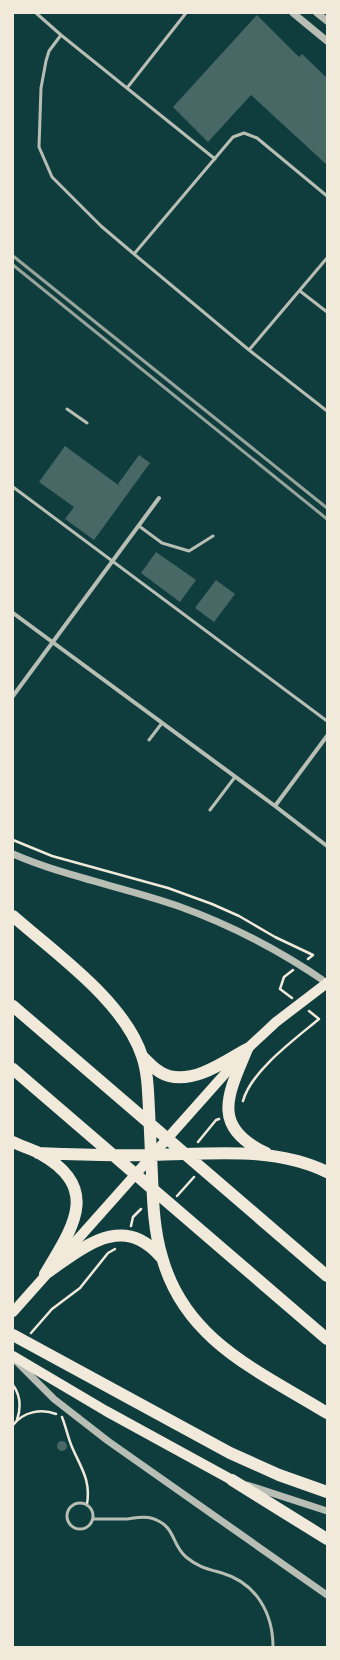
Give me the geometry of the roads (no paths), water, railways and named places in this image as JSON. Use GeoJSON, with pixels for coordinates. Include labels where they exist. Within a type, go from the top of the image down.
{"type":"FeatureCollection","features":[{"type":"Feature","properties":{"kind":"highway"},"geometry":{"type":"LineString","coordinates":[[13,916],[105,997],[126,1024],[142,1056],[147,1078],[154,1208],[161,1257],[180,1299],[204,1331],[219,1345],[238,1359],[327,1412]]}},
{"type":"Feature","properties":{"kind":"highway"},"geometry":{"type":"LineString","coordinates":[[13,1006],[327,1276]]}},
{"type":"Feature","properties":{"kind":"highway"},"geometry":{"type":"LineString","coordinates":[[142,1056],[159,1071],[170,1076],[185,1077],[198,1074],[220,1064],[246,1049]]}},
{"type":"Feature","properties":{"kind":"highway"},"geometry":{"type":"LineString","coordinates":[[246,1049],[229,1092],[229,1116],[237,1133],[246,1142],[269,1155]]}},
{"type":"Feature","properties":{"kind":"highway"},"geometry":{"type":"LineString","coordinates":[[13,1069],[327,1339]]}},
{"type":"Feature","properties":{"kind":"highway"},"geometry":{"type":"LineString","coordinates":[[13,1142],[38,1153],[66,1172],[72,1180],[77,1195],[76,1216],[63,1244],[45,1274]]}},
{"type":"Feature","properties":{"kind":"highway"},"geometry":{"type":"LineString","coordinates":[[38,1153],[269,1155],[300,1161],[327,1172]]}},
{"type":"Feature","properties":{"kind":"highway"},"geometry":{"type":"LineString","coordinates":[[45,1274],[91,1244],[106,1237],[120,1235],[130,1236],[149,1245],[161,1257]]}},
{"type":"Feature","properties":{"kind":"highway"},"geometry":{"type":"LineString","coordinates":[[13,1335],[230,1453],[279,1475],[327,1492]]}},
{"type":"Feature","properties":{"kind":"highway"},"geometry":{"type":"LineString","coordinates":[[232,1480],[327,1540]]}},
{"type":"Feature","properties":{"kind":"main road"},"geometry":{"type":"LineString","coordinates":[[13,1312],[45,1274],[246,1049],[326,983]]}},
{"type":"Feature","properties":{"kind":"main road"},"geometry":{"type":"LineString","coordinates":[[13,1358],[232,1480]]}},
{"type":"Feature","properties":{"kind":"street"},"geometry":{"type":"LineString","coordinates":[[293,13],[327,41]]}},
{"type":"Feature","properties":{"kind":"street"},"geometry":{"type":"LineString","coordinates":[[317,13],[327,21]]}},
{"type":"Feature","properties":{"kind":"street"},"geometry":{"type":"LineString","coordinates":[[13,696],[159,498]]}},
{"type":"Feature","properties":{"kind":"street"},"geometry":{"type":"LineString","coordinates":[[13,613],[276,806],[327,846]]}},
{"type":"Feature","properties":{"kind":"street"},"geometry":{"type":"LineString","coordinates":[[276,806],[327,736]]}},
{"type":"Feature","properties":{"kind":"street"},"geometry":{"type":"LineString","coordinates":[[13,854],[42,866],[96,880],[178,906],[236,930],[301,965],[326,983]]}},
{"type":"Feature","properties":{"kind":"street"},"geometry":{"type":"LineString","coordinates":[[13,1358],[54,1399],[108,1441],[327,1595]]}},
{"type":"Feature","properties":{"kind":"street"},"geometry":{"type":"LineString","coordinates":[[232,1480],[327,1511]]}},
{"type":"Feature","properties":{"kind":"lane"},"geometry":{"type":"LineString","coordinates":[[36,13],[61,35],[215,159]]}},
{"type":"Feature","properties":{"kind":"lane"},"geometry":{"type":"LineString","coordinates":[[127,88],[186,13]]}},
{"type":"Feature","properties":{"kind":"lane"},"geometry":{"type":"LineString","coordinates":[[61,35],[49,51],[41,88],[39,147],[52,177],[102,226],[134,254],[249,350],[327,411]]}},
{"type":"Feature","properties":{"kind":"lane"},"geometry":{"type":"LineString","coordinates":[[134,254],[233,137],[244,133],[257,138],[327,196]]}},
{"type":"Feature","properties":{"kind":"lane"},"geometry":{"type":"LineString","coordinates":[[249,350],[327,258]]}},
{"type":"Feature","properties":{"kind":"lane"},"geometry":{"type":"LineString","coordinates":[[300,291],[327,312]]}},
{"type":"Feature","properties":{"kind":"lane"},"geometry":{"type":"LineString","coordinates":[[67,409],[87,423]]}},
{"type":"Feature","properties":{"kind":"lane"},"geometry":{"type":"LineString","coordinates":[[13,487],[327,721]]}},
{"type":"Feature","properties":{"kind":"lane"},"geometry":{"type":"LineString","coordinates":[[139,526],[162,543],[189,550],[213,536]]}},
{"type":"Feature","properties":{"kind":"lane"},"geometry":{"type":"LineString","coordinates":[[149,740],[162,723]]}},
{"type":"Feature","properties":{"kind":"lane"},"geometry":{"type":"LineString","coordinates":[[210,810],[236,777]]}},
{"type":"Feature","properties":{"kind":"lane"},"geometry":{"type":"LineString","coordinates":[[78,1502],[87,1504],[92,1510],[93,1518],[88,1526],[80,1529],[69,1523],[67,1514],[70,1506],[78,1502]]}},
{"type":"Feature","properties":{"kind":"lane"},"geometry":{"type":"LineString","coordinates":[[93,1518],[149,1518],[162,1522],[171,1531],[180,1552],[195,1565],[206,1570],[222,1573],[236,1579],[251,1589],[267,1612],[273,1631],[273,1647]]}},
{"type":"Feature","properties":{"kind":"railway"},"geometry":{"type":"LineString","coordinates":[[13,256],[327,508]]}},
{"type":"Feature","properties":{"kind":"railway"},"geometry":{"type":"LineString","coordinates":[[13,265],[327,519]]}}]}
